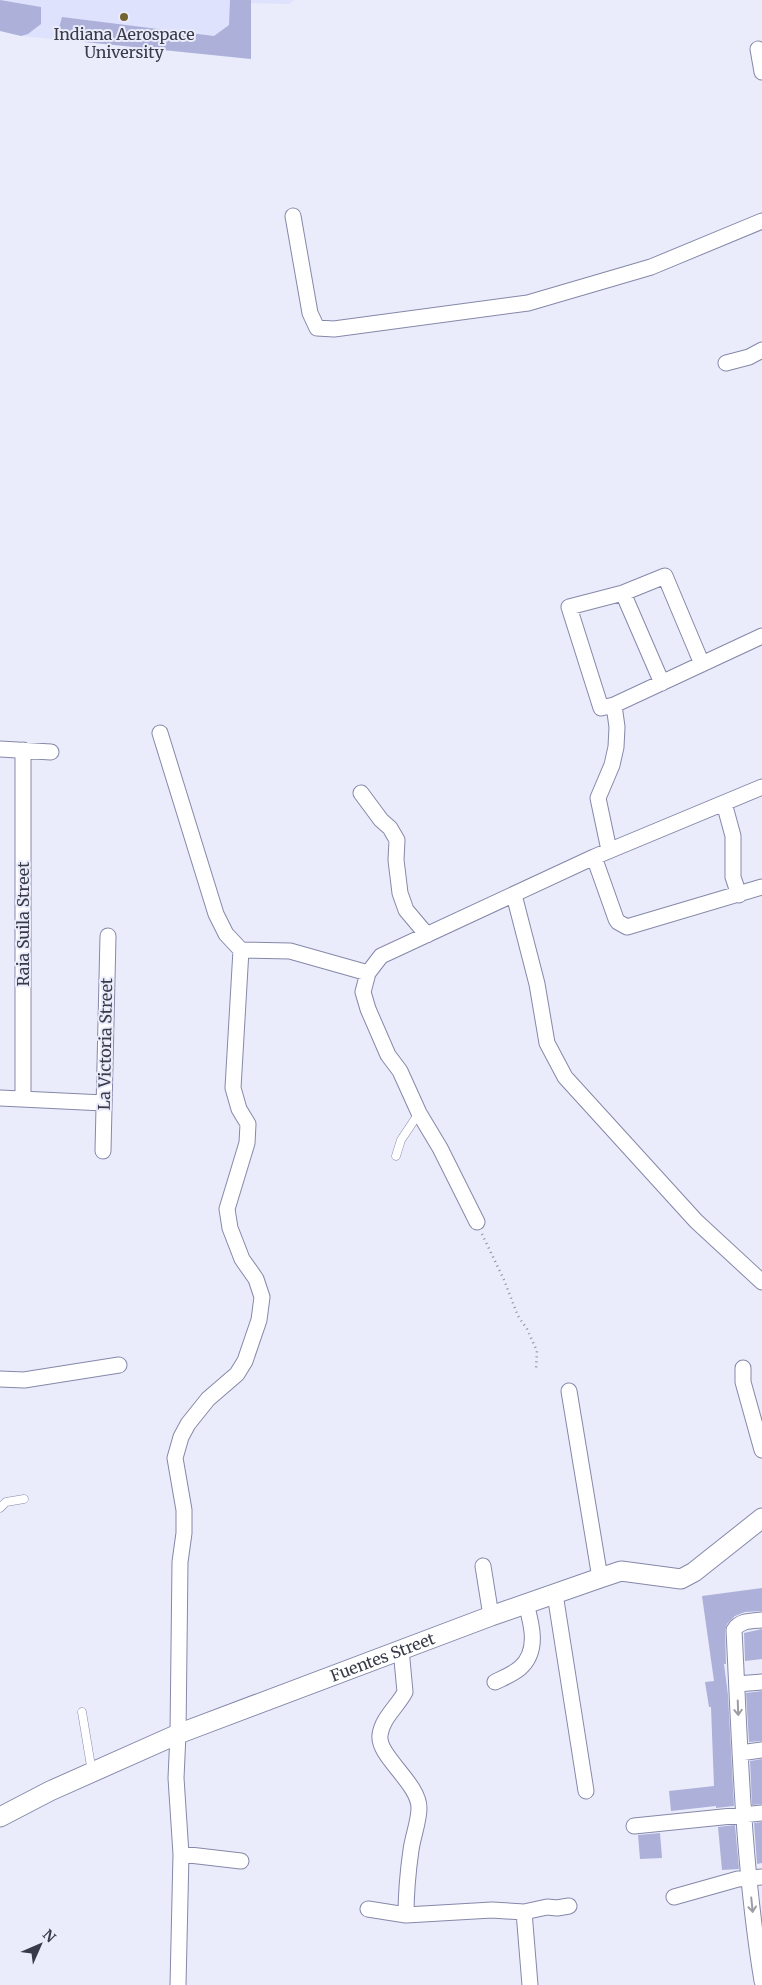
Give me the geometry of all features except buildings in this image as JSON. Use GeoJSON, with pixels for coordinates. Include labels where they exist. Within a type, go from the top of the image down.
{"type":"FeatureCollection","features":[{"type":"Feature","properties":{"kind":"street"},"geometry":{"type":"LineString","coordinates":[[758,49],[762,72]]}},
{"type":"Feature","properties":{"kind":"street"},"geometry":{"type":"LineString","coordinates":[[293,216],[310,313],[316,328],[334,329],[528,303],[651,267],[762,221]]}},
{"type":"Feature","properties":{"kind":"street"},"geometry":{"type":"LineString","coordinates":[[726,363],[748,357],[762,350]]}},
{"type":"Feature","properties":{"kind":"street"},"geometry":{"type":"LineString","coordinates":[[702,664],[665,576],[623,593],[569,607],[601,708],[614,705],[662,682],[702,664],[762,636]]}},
{"type":"Feature","properties":{"kind":"street"},"geometry":{"type":"LineString","coordinates":[[623,593],[662,682]]}},
{"type":"Feature","properties":{"kind":"street"},"geometry":{"type":"LineString","coordinates":[[609,850],[598,798],[612,764],[616,747],[617,727],[614,705]]}},
{"type":"Feature","properties":{"kind":"street"},"geometry":{"type":"LineString","coordinates":[[160,733],[216,914],[226,934],[241,950],[290,951],[368,972]]}},
{"type":"Feature","properties":{"kind":"street"},"geometry":{"type":"LineString","coordinates":[[0,749],[52,752]]}},
{"type":"Feature","properties":{"kind":"street","name":"Raia Suila Street"},"geometry":{"type":"LineString","coordinates":[[23,750],[23,1098]]}},
{"type":"Feature","properties":{"kind":"street"},"geometry":{"type":"LineString","coordinates":[[476,1222],[440,1148],[419,1113],[400,1071],[388,1055],[368,1009],[363,992],[368,972],[381,956],[609,850],[762,787]]}},
{"type":"Feature","properties":{"kind":"street"},"geometry":{"type":"LineString","coordinates":[[361,793],[381,820],[390,828],[397,840],[396,860],[400,893],[406,910],[427,935]]}},
{"type":"Feature","properties":{"kind":"street"},"geometry":{"type":"LineString","coordinates":[[724,803],[734,836],[733,877],[739,895]]}},
{"type":"Feature","properties":{"kind":"street"},"geometry":{"type":"LineString","coordinates":[[594,857],[616,919],[627,927],[762,887]]}},
{"type":"Feature","properties":{"kind":"street"},"geometry":{"type":"LineString","coordinates":[[514,895],[538,984],[547,1043],[560,1068],[571,1084],[604,1117],[696,1221],[762,1282]]}},
{"type":"Feature","properties":{"kind":"street","name":"La Victoria Street"},"geometry":{"type":"LineString","coordinates":[[103,1151],[108,936]]}},
{"type":"Feature","properties":{"kind":"street"},"geometry":{"type":"LineString","coordinates":[[178,1985],[181,1854],[176,1778],[180,1562],[184,1534],[184,1510],[175,1458],[181,1437],[188,1424],[208,1399],[237,1374],[245,1361],[259,1320],[262,1297],[256,1280],[242,1259],[230,1228],[227,1209],[248,1143],[248,1124],[239,1109],[233,1088],[241,950]]}},
{"type":"Feature","properties":{"kind":"street"},"geometry":{"type":"LineString","coordinates":[[0,1098],[104,1103]]}},
{"type":"Feature","properties":{"kind":"street"},"geometry":{"type":"LineString","coordinates":[[0,1379],[24,1380],[119,1365]]}},
{"type":"Feature","properties":{"kind":"street"},"geometry":{"type":"LineString","coordinates":[[743,1368],[742,1382],[762,1450]]}},
{"type":"Feature","properties":{"kind":"street"},"geometry":{"type":"LineString","coordinates":[[569,1391],[600,1578]]}},
{"type":"Feature","properties":{"kind":"street","name":"Fuentes Street"},"geometry":{"type":"LineString","coordinates":[[0,1817],[50,1791],[178,1734],[491,1616],[621,1571],[681,1579],[694,1572],[762,1518]]}},
{"type":"Feature","properties":{"kind":"street"},"geometry":{"type":"LineString","coordinates":[[483,1566],[491,1616]]}},
{"type":"Feature","properties":{"kind":"street"},"geometry":{"type":"LineString","coordinates":[[555,1594],[586,1791]]}},
{"type":"Feature","properties":{"kind":"street"},"geometry":{"type":"LineString","coordinates":[[495,1682],[520,1668],[532,1650],[532,1626],[526,1604]]}},
{"type":"Feature","properties":{"kind":"street"},"geometry":{"type":"LineString","coordinates":[[762,1620],[743,1622],[737,1625],[734,1630],[744,1814],[755,1877],[762,1982]]}},
{"type":"Feature","properties":{"kind":"street"},"geometry":{"type":"LineString","coordinates":[[401,1649],[405,1692],[386,1719],[380,1735],[381,1744],[417,1798],[419,1808],[408,1876],[406,1915]]}},
{"type":"Feature","properties":{"kind":"street"},"geometry":{"type":"LineString","coordinates":[[737,1684],[762,1682]]}},
{"type":"Feature","properties":{"kind":"street"},"geometry":{"type":"LineString","coordinates":[[740,1753],[762,1750]]}},
{"type":"Feature","properties":{"kind":"street"},"geometry":{"type":"LineString","coordinates":[[634,1826],[762,1812]]}},
{"type":"Feature","properties":{"kind":"street"},"geometry":{"type":"LineString","coordinates":[[181,1854],[241,1861]]}},
{"type":"Feature","properties":{"kind":"street"},"geometry":{"type":"LineString","coordinates":[[674,1897],[738,1879],[755,1877]]}},
{"type":"Feature","properties":{"kind":"street"},"geometry":{"type":"LineString","coordinates":[[368,1909],[406,1915],[492,1910],[524,1912],[547,1907],[569,1906]]}},
{"type":"Feature","properties":{"kind":"street"},"geometry":{"type":"LineString","coordinates":[[524,1912],[530,1985]]}},
{"type":"Feature","properties":{"kind":"lane"},"geometry":{"type":"LineString","coordinates":[[396,1156],[401,1140],[419,1113]]}},
{"type":"Feature","properties":{"kind":"lane"},"geometry":{"type":"LineString","coordinates":[[0,1508],[6,1502],[24,1499]]}},
{"type":"Feature","properties":{"kind":"lane"},"geometry":{"type":"LineString","coordinates":[[82,1712],[92,1772]]}},
{"type":"Feature","properties":{"kind":"path"},"geometry":{"type":"LineString","coordinates":[[476,1222],[504,1280],[518,1316],[527,1329],[537,1351],[536,1370]]}},
{"type":"Feature","properties":{"kind":"shaded area","name":"Indiana Aerospace University"},"geometry":{"type":"Polygon","coordinates":[[[0,0],[294,0],[289,4],[248,3],[251,59],[21,36],[0,0]]]}},
{"type":"Feature","properties":{"kind":"place","name":"Indiana Aerospace University"},"geometry":{"type":"Point","coordinates":[124,17]}}]}
